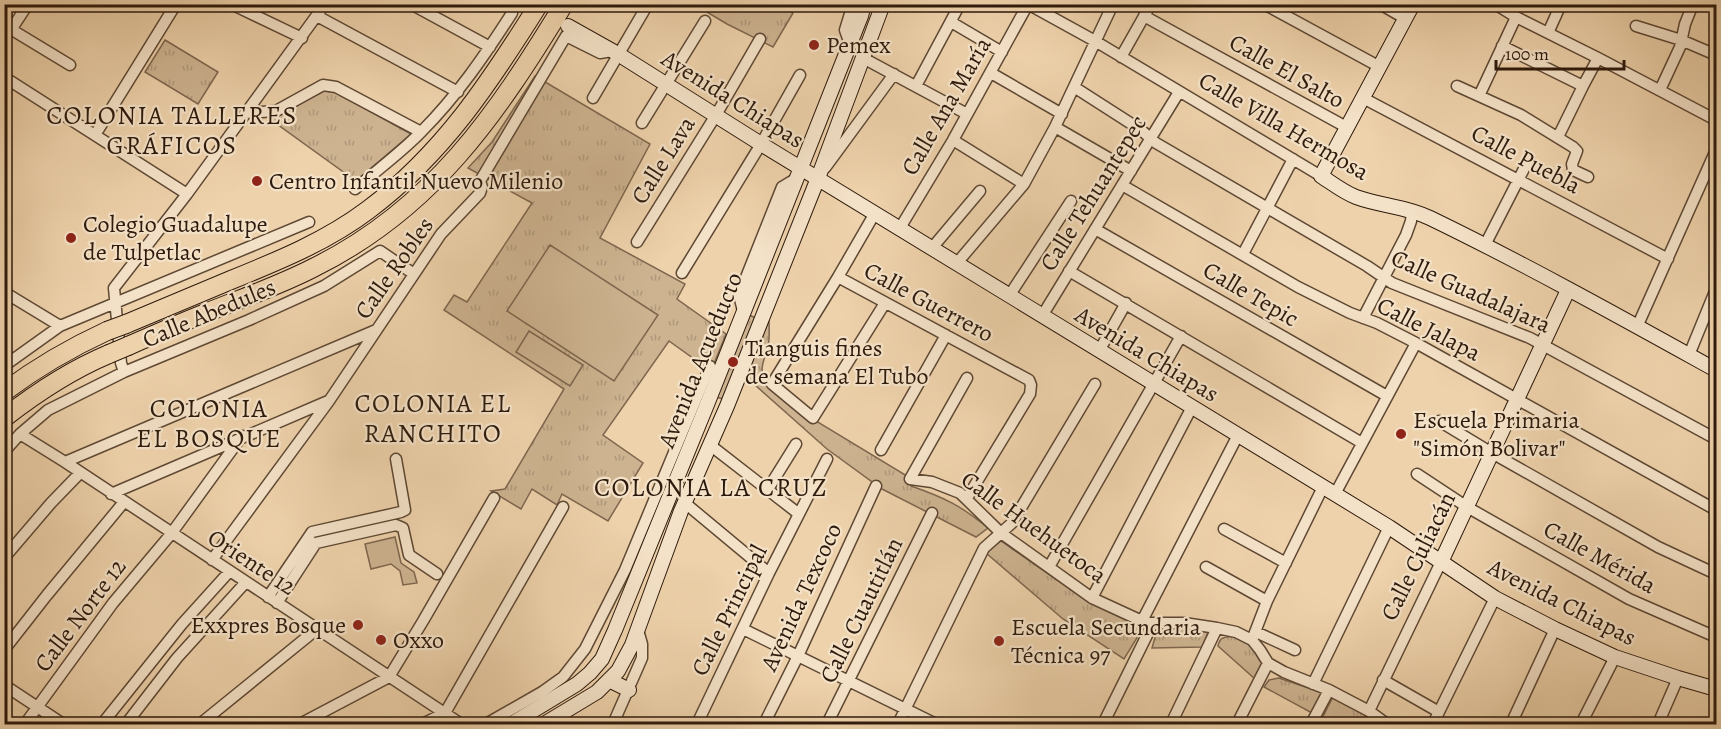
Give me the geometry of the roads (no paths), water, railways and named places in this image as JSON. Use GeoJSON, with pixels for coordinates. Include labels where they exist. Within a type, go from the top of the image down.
{"type":"FeatureCollection","features":[{"type":"Feature","properties":{"kind":"highway"},"geometry":{"type":"LineString","coordinates":[[4,392],[49,361],[80,344],[302,250],[368,210],[429,157],[456,126],[503,61],[538,4]]}},
{"type":"Feature","properties":{"kind":"highway"},"geometry":{"type":"LineString","coordinates":[[4,418],[57,381],[108,354],[313,268],[381,227],[412,202],[464,150],[491,117],[523,71],[564,4]]}},
{"type":"Feature","properties":{"kind":"street"},"geometry":{"type":"LineString","coordinates":[[27,4],[8,28],[70,65]]}},
{"type":"Feature","properties":{"kind":"street"},"geometry":{"type":"LineString","coordinates":[[95,135],[176,4]]}},
{"type":"Feature","properties":{"kind":"street"},"geometry":{"type":"LineString","coordinates":[[231,4],[302,38]]}},
{"type":"Feature","properties":{"kind":"street"},"geometry":{"type":"LineString","coordinates":[[124,372],[121,363],[114,288],[187,194],[325,4]]}},
{"type":"Feature","properties":{"kind":"street"},"geometry":{"type":"LineString","coordinates":[[411,4],[490,47]]}},
{"type":"Feature","properties":{"kind":"street"},"geometry":{"type":"LineString","coordinates":[[355,189],[422,132],[458,92],[512,13],[511,4]]}},
{"type":"Feature","properties":{"kind":"street"},"geometry":{"type":"LineString","coordinates":[[593,98],[615,53],[648,4]]}},
{"type":"Feature","properties":{"kind":"street"},"geometry":{"type":"LineString","coordinates":[[850,44],[845,30],[853,4]]}},
{"type":"Feature","properties":{"kind":"street","name":"Avenida Acueducto"},"geometry":{"type":"LineString","coordinates":[[511,724],[577,684],[602,658],[708,402],[864,4]]}},
{"type":"Feature","properties":{"kind":"street","name":"Avenida Acueducto"},"geometry":{"type":"LineString","coordinates":[[544,724],[597,692],[618,671],[632,645],[685,504],[727,406],[818,178],[883,4]]}},
{"type":"Feature","properties":{"kind":"street"},"geometry":{"type":"LineString","coordinates":[[916,86],[960,4]]}},
{"type":"Feature","properties":{"kind":"street","name":"Calle Villa Hermosa"},"geometry":{"type":"LineString","coordinates":[[1028,4],[1095,41],[1356,197],[1412,210],[1485,245],[1716,370]]}},
{"type":"Feature","properties":{"kind":"street","name":"Calle Ana María"},"geometry":{"type":"LineString","coordinates":[[900,228],[953,141],[1028,4]]}},
{"type":"Feature","properties":{"kind":"street"},"geometry":{"type":"LineString","coordinates":[[957,263],[1024,184],[1062,114],[1113,4]]}},
{"type":"Feature","properties":{"kind":"street"},"geometry":{"type":"LineString","coordinates":[[1121,57],[1150,4]]}},
{"type":"Feature","properties":{"kind":"street"},"geometry":{"type":"LineString","coordinates":[[1264,4],[1380,67]]}},
{"type":"Feature","properties":{"kind":"street"},"geometry":{"type":"LineString","coordinates":[[1380,4],[1406,19]]}},
{"type":"Feature","properties":{"kind":"street"},"geometry":{"type":"LineString","coordinates":[[1321,176],[1413,4]]}},
{"type":"Feature","properties":{"kind":"street"},"geometry":{"type":"LineString","coordinates":[[1548,33],[1561,4]]}},
{"type":"Feature","properties":{"kind":"street"},"geometry":{"type":"LineString","coordinates":[[1660,90],[1693,4]]}},
{"type":"Feature","properties":{"kind":"street"},"geometry":{"type":"LineString","coordinates":[[1496,5],[1515,20],[1548,33],[1716,120]]}},
{"type":"Feature","properties":{"kind":"street"},"geometry":{"type":"LineString","coordinates":[[318,16],[458,92]]}},
{"type":"Feature","properties":{"kind":"street","name":"Calle El Salto"},"geometry":{"type":"LineString","coordinates":[[1144,16],[1347,128]]}},
{"type":"Feature","properties":{"kind":"street"},"geometry":{"type":"LineString","coordinates":[[1479,96],[1515,20]]}},
{"type":"Feature","properties":{"kind":"street"},"geometry":{"type":"LineString","coordinates":[[642,123],[705,21]]}},
{"type":"Feature","properties":{"kind":"street"},"geometry":{"type":"LineString","coordinates":[[951,22],[1002,52]]}},
{"type":"Feature","properties":{"kind":"street","name":"Avenida Chiapas"},"geometry":{"type":"LineString","coordinates":[[568,26],[716,115],[761,144],[799,173],[818,178],[1389,527],[1495,598],[1615,657],[1678,678],[1716,686]]}},
{"type":"Feature","properties":{"kind":"street"},"geometry":{"type":"LineString","coordinates":[[1636,26],[1681,40],[1716,55]]}},
{"type":"Feature","properties":{"kind":"street","name":"Calle Robles"},"geometry":{"type":"LineString","coordinates":[[212,560],[329,400],[441,234],[480,193],[482,187],[480,181],[566,36],[600,53],[615,53]]}},
{"type":"Feature","properties":{"kind":"street","name":"Calle Lava"},"geometry":{"type":"LineString","coordinates":[[637,242],[760,39]]}},
{"type":"Feature","properties":{"kind":"street"},"geometry":{"type":"LineString","coordinates":[[1502,46],[1583,86]]}},
{"type":"Feature","properties":{"kind":"street"},"geometry":{"type":"LineString","coordinates":[[863,58],[967,114]]}},
{"type":"Feature","properties":{"kind":"street"},"geometry":{"type":"LineString","coordinates":[[1558,137],[1598,58]]}},
{"type":"Feature","properties":{"kind":"street"},"geometry":{"type":"LineString","coordinates":[[991,73],[1062,114]]}},
{"type":"Feature","properties":{"kind":"street"},"geometry":{"type":"LineString","coordinates":[[818,178],[894,74]]}},
{"type":"Feature","properties":{"kind":"street"},"geometry":{"type":"LineString","coordinates":[[682,273],[761,144],[800,75]]}},
{"type":"Feature","properties":{"kind":"street"},"geometry":{"type":"LineString","coordinates":[[4,77],[187,194]]}},
{"type":"Feature","properties":{"kind":"street"},"geometry":{"type":"LineString","coordinates":[[245,113],[276,111],[323,85],[336,87],[422,132]]}},
{"type":"Feature","properties":{"kind":"street"},"geometry":{"type":"LineString","coordinates":[[1457,86],[1521,116],[1576,149],[1572,164],[1573,170],[1588,177]]}},
{"type":"Feature","properties":{"kind":"street","name":"Calle Guadalajara"},"geometry":{"type":"LineString","coordinates":[[1074,87],[1141,130],[1162,147],[1367,266],[1392,283],[1543,345],[1716,439]]}},
{"type":"Feature","properties":{"kind":"street","name":"Calle Tehuantepec"},"geometry":{"type":"LineString","coordinates":[[1042,316],[1179,92]]}},
{"type":"Feature","properties":{"kind":"street","name":"Calle Puebla"},"geometry":{"type":"LineString","coordinates":[[1363,98],[1668,259]]}},
{"type":"Feature","properties":{"kind":"street"},"geometry":{"type":"LineString","coordinates":[[1055,127],[1131,171]]}},
{"type":"Feature","properties":{"kind":"street"},"geometry":{"type":"LineString","coordinates":[[953,141],[1024,184]]}},
{"type":"Feature","properties":{"kind":"street"},"geometry":{"type":"LineString","coordinates":[[1637,327],[1716,150]]}},
{"type":"Feature","properties":{"kind":"street"},"geometry":{"type":"LineString","coordinates":[[1243,254],[1293,159]]}},
{"type":"Feature","properties":{"kind":"street"},"geometry":{"type":"LineString","coordinates":[[1485,245],[1529,159]]}},
{"type":"Feature","properties":{"kind":"street"},"geometry":{"type":"LineString","coordinates":[[1706,173],[1716,178]]}},
{"type":"Feature","properties":{"kind":"street","name":"Calle Jalapa"},"geometry":{"type":"LineString","coordinates":[[1122,185],[1298,287],[1416,343],[1716,510]]}},
{"type":"Feature","properties":{"kind":"street"},"geometry":{"type":"LineString","coordinates":[[932,248],[980,191]]}},
{"type":"Feature","properties":{"kind":"street"},"geometry":{"type":"LineString","coordinates":[[1009,296],[1071,201]]}},
{"type":"Feature","properties":{"kind":"street"},"geometry":{"type":"LineString","coordinates":[[1363,318],[1406,235],[1412,210]]}},
{"type":"Feature","properties":{"kind":"street","name":"Calle Guerrero"},"geometry":{"type":"LineString","coordinates":[[875,213],[838,277],[1024,376],[1031,385],[1030,394],[967,498]]}},
{"type":"Feature","properties":{"kind":"street"},"geometry":{"type":"LineString","coordinates":[[5,365],[60,326],[309,222]]}},
{"type":"Feature","properties":{"kind":"street","name":"Calle Tepic"},"geometry":{"type":"LineString","coordinates":[[1095,229],[1387,396]]}},
{"type":"Feature","properties":{"kind":"street","name":"Calle Abedules"},"geometry":{"type":"LineString","coordinates":[[4,452],[20,434],[48,411],[124,372],[324,286],[380,251],[414,274]]}},
{"type":"Feature","properties":{"kind":"street"},"geometry":{"type":"LineString","coordinates":[[1069,271],[1362,443]]}},
{"type":"Feature","properties":{"kind":"street"},"geometry":{"type":"LineString","coordinates":[[838,277],[772,384],[813,418],[885,303]]}},
{"type":"Feature","properties":{"kind":"street"},"geometry":{"type":"LineString","coordinates":[[1689,355],[1716,289]]}},
{"type":"Feature","properties":{"kind":"street","name":"Calle Culiacán"},"geometry":{"type":"LineString","coordinates":[[1369,711],[1568,290]]}},
{"type":"Feature","properties":{"kind":"street"},"geometry":{"type":"LineString","coordinates":[[4,292],[60,326]]}},
{"type":"Feature","properties":{"kind":"street"},"geometry":{"type":"LineString","coordinates":[[1100,351],[1126,303]]}},
{"type":"Feature","properties":{"kind":"street"},"geometry":{"type":"LineString","coordinates":[[65,462],[376,330]]}},
{"type":"Feature","properties":{"kind":"street"},"geometry":{"type":"LineString","coordinates":[[880,450],[946,334]]}},
{"type":"Feature","properties":{"kind":"street"},"geometry":{"type":"LineString","coordinates":[[1049,567],[1181,336]]}},
{"type":"Feature","properties":{"kind":"street"},"geometry":{"type":"LineString","coordinates":[[1387,724],[1369,711],[1329,690],[1268,663],[1254,636],[1267,601],[1286,563],[1329,491],[1362,443],[1416,343]]}},
{"type":"Feature","properties":{"kind":"street","name":"Avenida Acueducto"},"geometry":{"type":"LineString","coordinates":[[486,724],[542,692],[563,677],[585,649],[625,570],[710,366]]}},
{"type":"Feature","properties":{"kind":"street","name":"Calle Huehuetoca"},"geometry":{"type":"LineString","coordinates":[[967,378],[910,479],[932,482],[967,498],[1000,533],[1092,598],[1148,622],[1184,623],[1217,628],[1254,636],[1295,651]]}},
{"type":"Feature","properties":{"kind":"street"},"geometry":{"type":"LineString","coordinates":[[898,724],[984,548],[1012,523],[1095,384]]}},
{"type":"Feature","properties":{"kind":"street"},"geometry":{"type":"LineString","coordinates":[[111,494],[329,400]]}},
{"type":"Feature","properties":{"kind":"street"},"geometry":{"type":"LineString","coordinates":[[1092,598],[1192,407]]}},
{"type":"Feature","properties":{"kind":"street"},"geometry":{"type":"LineString","coordinates":[[1439,421],[1658,547],[1716,574]]}},
{"type":"Feature","properties":{"kind":"street","name":"Oriente 12"},"geometry":{"type":"LineString","coordinates":[[20,434],[461,724]]}},
{"type":"Feature","properties":{"kind":"street"},"geometry":{"type":"LineString","coordinates":[[1103,724],[1148,622],[1238,435]]}},
{"type":"Feature","properties":{"kind":"street","name":"Calle Norte 12"},"geometry":{"type":"LineString","coordinates":[[25,724],[113,603],[171,534],[242,436]]}},
{"type":"Feature","properties":{"kind":"street"},"geometry":{"type":"LineString","coordinates":[[768,489],[796,444]]}},
{"type":"Feature","properties":{"kind":"street"},"geometry":{"type":"LineString","coordinates":[[710,445],[799,514]]}},
{"type":"Feature","properties":{"kind":"street"},"geometry":{"type":"LineString","coordinates":[[272,600],[312,532],[395,519],[403,511],[405,507],[396,459]]}},
{"type":"Feature","properties":{"kind":"street","name":"Calle Principal"},"geometry":{"type":"LineString","coordinates":[[697,724],[826,459]]}},
{"type":"Feature","properties":{"kind":"street"},"geometry":{"type":"LineString","coordinates":[[4,558],[80,473]]}},
{"type":"Feature","properties":{"kind":"street","name":"Calle Mérida"},"geometry":{"type":"LineString","coordinates":[[1417,474],[1467,507],[1629,599],[1716,638]]}},
{"type":"Feature","properties":{"kind":"street","name":"Avenida Texcoco"},"geometry":{"type":"LineString","coordinates":[[764,724],[798,656],[876,486]]}},
{"type":"Feature","properties":{"kind":"street"},"geometry":{"type":"LineString","coordinates":[[300,724],[389,677],[494,498]]}},
{"type":"Feature","properties":{"kind":"street"},"geometry":{"type":"LineString","coordinates":[[4,650],[47,594],[124,502]]}},
{"type":"Feature","properties":{"kind":"street"},"geometry":{"type":"LineString","coordinates":[[685,504],[769,573]]}},
{"type":"Feature","properties":{"kind":"street"},"geometry":{"type":"LineString","coordinates":[[422,724],[445,713],[563,507]]}},
{"type":"Feature","properties":{"kind":"street","name":"Calle Cuautitlán"},"geometry":{"type":"LineString","coordinates":[[827,724],[932,513]]}},
{"type":"Feature","properties":{"kind":"street"},"geometry":{"type":"LineString","coordinates":[[395,519],[403,528],[411,557],[437,574]]}},
{"type":"Feature","properties":{"kind":"street"},"geometry":{"type":"LineString","coordinates":[[1313,684],[1389,527]]}},
{"type":"Feature","properties":{"kind":"street"},"geometry":{"type":"LineString","coordinates":[[1224,529],[1286,563]]}},
{"type":"Feature","properties":{"kind":"street"},"geometry":{"type":"LineString","coordinates":[[1206,567],[1267,601]]}},
{"type":"Feature","properties":{"kind":"street"},"geometry":{"type":"LineString","coordinates":[[102,724],[182,624],[229,572]]}},
{"type":"Feature","properties":{"kind":"street"},"geometry":{"type":"LineString","coordinates":[[126,724],[177,658],[246,582]]}},
{"type":"Feature","properties":{"kind":"street"},"geometry":{"type":"LineString","coordinates":[[1433,724],[1495,598]]}},
{"type":"Feature","properties":{"kind":"street"},"geometry":{"type":"LineString","coordinates":[[1171,724],[1217,628]]}},
{"type":"Feature","properties":{"kind":"street"},"geometry":{"type":"LineString","coordinates":[[200,724],[317,629]]}},
{"type":"Feature","properties":{"kind":"street"},"geometry":{"type":"LineString","coordinates":[[743,629],[936,724]]}},
{"type":"Feature","properties":{"kind":"street"},"geometry":{"type":"LineString","coordinates":[[1511,724],[1555,629]]}},
{"type":"Feature","properties":{"kind":"street"},"geometry":{"type":"LineString","coordinates":[[613,724],[642,658],[642,644],[638,630]]}},
{"type":"Feature","properties":{"kind":"street"},"geometry":{"type":"LineString","coordinates":[[1581,724],[1615,657]]}},
{"type":"Feature","properties":{"kind":"street"},"geometry":{"type":"LineString","coordinates":[[1237,724],[1268,663]]}},
{"type":"Feature","properties":{"kind":"street"},"geometry":{"type":"LineString","coordinates":[[1658,724],[1678,678]]}},
{"type":"Feature","properties":{"kind":"street"},"geometry":{"type":"LineString","coordinates":[[609,680],[629,690]]}},
{"type":"Feature","properties":{"kind":"street"},"geometry":{"type":"LineString","coordinates":[[1383,680],[1439,712]]}},
{"type":"Feature","properties":{"kind":"street"},"geometry":{"type":"LineString","coordinates":[[4,685],[63,724]]}},
{"type":"Feature","properties":{"kind":"street"},"geometry":{"type":"LineString","coordinates":[[1311,724],[1329,690]]}},
{"type":"Feature","properties":{"kind":"place","name":"Pemex"},"geometry":{"type":"Point","coordinates":[814,45]}},
{"type":"Feature","properties":{"kind":"place","name":"Centro Infantil Nuevo Milenio"},"geometry":{"type":"Point","coordinates":[257,181]}},
{"type":"Feature","properties":{"kind":"place","name":"Colegio Guadalupe de Tulpetlac"},"geometry":{"type":"Point","coordinates":[71,238]}},
{"type":"Feature","properties":{"kind":"place","name":"Tianguis fines de semana El Tubo"},"geometry":{"type":"Point","coordinates":[733,362]}},
{"type":"Feature","properties":{"kind":"place","name":"Escuela Primaria \"Simón Bolivar\""},"geometry":{"type":"Point","coordinates":[1401,434]}},
{"type":"Feature","properties":{"kind":"place","name":"Exxpres Bosque"},"geometry":{"type":"Point","coordinates":[358,625]}},
{"type":"Feature","properties":{"kind":"place","name":"Oxxo"},"geometry":{"type":"Point","coordinates":[381,640]}},
{"type":"Feature","properties":{"kind":"place","name":"Escuela Secundaria Técnica 97"},"geometry":{"type":"Point","coordinates":[999,641]}},
{"type":"Feature","properties":{"kind":"district","name":"COLONIA TALLERES GRÁFICOS"},"geometry":{"type":"Point","coordinates":[172,130]}},
{"type":"Feature","properties":{"kind":"district","name":"COLONIA EL RANCHITO"},"geometry":{"type":"Point","coordinates":[433,418]}},
{"type":"Feature","properties":{"kind":"district","name":"COLONIA EL BOSQUE"},"geometry":{"type":"Point","coordinates":[209,423]}},
{"type":"Feature","properties":{"kind":"district","name":"COLONIA LA CRUZ"},"geometry":{"type":"Point","coordinates":[711,487]}}]}
